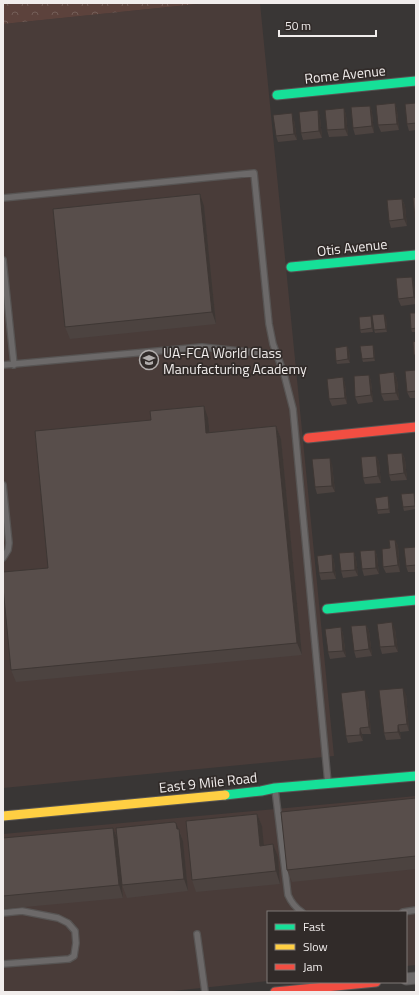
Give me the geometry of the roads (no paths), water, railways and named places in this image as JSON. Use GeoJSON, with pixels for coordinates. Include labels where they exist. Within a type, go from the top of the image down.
{"type":"FeatureCollection","features":[{"type":"Feature","properties":{"kind":"street","name":"Rome Avenue"},"geometry":{"type":"LineString","coordinates":[[277,95],[416,81]]}},
{"type":"Feature","properties":{"kind":"street","name":"Otis Avenue"},"geometry":{"type":"LineString","coordinates":[[291,267],[416,255]]}},
{"type":"Feature","properties":{"kind":"street"},"geometry":{"type":"LineString","coordinates":[[308,438],[416,427]]}},
{"type":"Feature","properties":{"kind":"street"},"geometry":{"type":"LineString","coordinates":[[327,609],[416,600]]}},
{"type":"Feature","properties":{"kind":"street","name":"East 9 Mile Road"},"geometry":{"type":"LineString","coordinates":[[3,816],[261,791],[274,788],[416,776]]}},
{"type":"Feature","properties":{"kind":"street"},"geometry":{"type":"LineString","coordinates":[[275,992],[366,983]]}},
{"type":"Feature","properties":{"kind":"lane"},"geometry":{"type":"LineString","coordinates":[[3,198],[254,173],[269,324],[273,344],[284,374],[293,409],[328,784]]}},
{"type":"Feature","properties":{"kind":"lane"},"geometry":{"type":"LineString","coordinates":[[3,260],[14,364]]}},
{"type":"Feature","properties":{"kind":"lane"},"geometry":{"type":"LineString","coordinates":[[3,366],[202,347],[277,355]]}},
{"type":"Feature","properties":{"kind":"lane"},"geometry":{"type":"LineString","coordinates":[[3,485],[9,543],[8,550],[3,558]]}},
{"type":"Feature","properties":{"kind":"lane"},"geometry":{"type":"LineString","coordinates":[[274,788],[288,895],[291,901],[301,911]]}},
{"type":"Feature","properties":{"kind":"lane"},"geometry":{"type":"LineString","coordinates":[[3,913],[22,911],[58,918],[68,923],[75,931],[76,943],[74,956],[69,959],[3,964]]}},
{"type":"Feature","properties":{"kind":"lane"},"geometry":{"type":"LineString","coordinates":[[197,934],[205,992]]}},
{"type":"Feature","properties":{"kind":"place","name":"UA-FCA World Class Manufacturing Academy"},"geometry":{"type":"Point","coordinates":[149,360]}}]}
